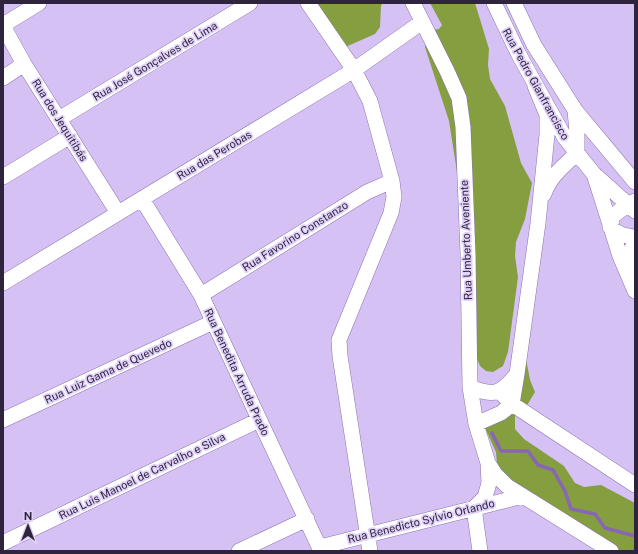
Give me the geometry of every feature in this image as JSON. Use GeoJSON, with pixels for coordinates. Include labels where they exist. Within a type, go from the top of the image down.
{"type":"FeatureCollection","features":[{"type":"Feature","properties":{"kind":"street"},"geometry":{"type":"LineString","coordinates":[[3,26],[39,3]]}},
{"type":"Feature","properties":{"kind":"street","name":"Rua José Gonçalves de Lima"},"geometry":{"type":"LineString","coordinates":[[60,119],[250,3]]}},
{"type":"Feature","properties":{"kind":"street"},"geometry":{"type":"LineString","coordinates":[[308,3],[354,70],[370,101],[392,181],[394,197],[391,213],[339,340],[340,356],[370,551]]}},
{"type":"Feature","properties":{"kind":"street","name":"Rua Umberto Aveniente"},"geometry":{"type":"LineString","coordinates":[[413,3],[447,71],[459,98],[460,105],[468,254],[470,386],[476,424],[488,464],[489,483],[485,497],[474,508]]}},
{"type":"Feature","properties":{"kind":"street","name":"Rua Pedro Gianfrancisco"},"geometry":{"type":"LineString","coordinates":[[494,3],[518,54],[565,138],[593,173],[632,206]]}},
{"type":"Feature","properties":{"kind":"street","name":"Rua Pedro Gianfrancisco"},"geometry":{"type":"LineString","coordinates":[[514,3],[534,46],[575,110],[635,182]]}},
{"type":"Feature","properties":{"kind":"street","name":"Rua das Perobas"},"geometry":{"type":"LineString","coordinates":[[3,283],[354,70],[422,22]]}},
{"type":"Feature","properties":{"kind":"street","name":"Rua dos Jequitibás"},"geometry":{"type":"LineString","coordinates":[[3,26],[24,64],[118,213]]}},
{"type":"Feature","properties":{"kind":"street"},"geometry":{"type":"LineString","coordinates":[[3,78],[24,64]]}},
{"type":"Feature","properties":{"kind":"street"},"geometry":{"type":"LineString","coordinates":[[476,424],[501,413],[512,404],[538,223],[548,126],[547,115],[535,86]]}},
{"type":"Feature","properties":{"kind":"street"},"geometry":{"type":"LineString","coordinates":[[538,223],[544,194],[548,184],[559,170],[577,153],[575,110]]}},
{"type":"Feature","properties":{"kind":"street"},"geometry":{"type":"LineString","coordinates":[[3,177],[70,136]]}},
{"type":"Feature","properties":{"kind":"street"},"geometry":{"type":"LineString","coordinates":[[593,173],[620,256],[634,288]]}},
{"type":"Feature","properties":{"kind":"street","name":"Rua Favorino Constanzo"},"geometry":{"type":"LineString","coordinates":[[200,295],[367,192],[392,181]]}},
{"type":"Feature","properties":{"kind":"street","name":"Rua Benedita Arruda Prado"},"geometry":{"type":"LineString","coordinates":[[142,199],[200,295],[320,549]]}},
{"type":"Feature","properties":{"kind":"street"},"geometry":{"type":"LineString","coordinates":[[610,227],[613,216],[632,206]]}},
{"type":"Feature","properties":{"kind":"street"},"geometry":{"type":"LineString","coordinates":[[610,227],[617,233],[635,237]]}},
{"type":"Feature","properties":{"kind":"street"},"geometry":{"type":"LineString","coordinates":[[634,288],[629,258],[635,242]]}},
{"type":"Feature","properties":{"kind":"street","name":"Rua Luiz Gama de Quevedo"},"geometry":{"type":"LineString","coordinates":[[3,420],[213,322]]}},
{"type":"Feature","properties":{"kind":"street"},"geometry":{"type":"LineString","coordinates":[[470,386],[483,392],[500,392],[517,374]]}},
{"type":"Feature","properties":{"kind":"street"},"geometry":{"type":"LineString","coordinates":[[500,392],[512,404],[635,486]]}},
{"type":"Feature","properties":{"kind":"street","name":"Rua Luis Manoel de Carvalho e Silva"},"geometry":{"type":"LineString","coordinates":[[3,542],[259,420]]}},
{"type":"Feature","properties":{"kind":"street","name":"Rua Umberto Aveniente"},"geometry":{"type":"LineString","coordinates":[[488,464],[495,474],[507,486],[597,547],[611,551]]}},
{"type":"Feature","properties":{"kind":"street","name":"Rua Benedicto Sylvio Orlando"},"geometry":{"type":"LineString","coordinates":[[320,549],[367,534],[523,496]]}},
{"type":"Feature","properties":{"kind":"street"},"geometry":{"type":"LineString","coordinates":[[474,508],[480,551]]}},
{"type":"Feature","properties":{"kind":"street"},"geometry":{"type":"LineString","coordinates":[[239,551],[307,519]]}},
{"type":"Feature","properties":{"kind":"green space"},"geometry":{"type":"Polygon","coordinates":[[[301,3],[382,3],[380,27],[375,34],[343,48],[301,3]]]}},
{"type":"Feature","properties":{"kind":"green space"},"geometry":{"type":"Polygon","coordinates":[[[430,3],[475,3],[489,49],[488,65],[490,79],[505,106],[521,163],[532,183],[525,219],[516,242],[515,256],[518,277],[508,352],[503,366],[493,372],[486,371],[480,366],[463,324],[466,208],[457,172],[449,121],[425,47],[426,31],[439,29],[442,25],[430,3]]]}},
{"type":"Feature","properties":{"kind":"green space"},"geometry":{"type":"Polygon","coordinates":[[[526,359],[530,380],[535,392],[526,407],[515,416],[515,429],[524,439],[564,466],[575,483],[584,487],[601,485],[635,503],[635,551],[604,551],[498,476],[496,452],[485,428],[498,411],[526,359]]]}},
{"type":"Feature","properties":{"kind":"waterway"},"geometry":{"type":"LineString","coordinates":[[492,433],[501,451],[528,451],[538,465],[553,470],[565,491],[571,509],[595,514],[605,528],[635,536]]}}]}
